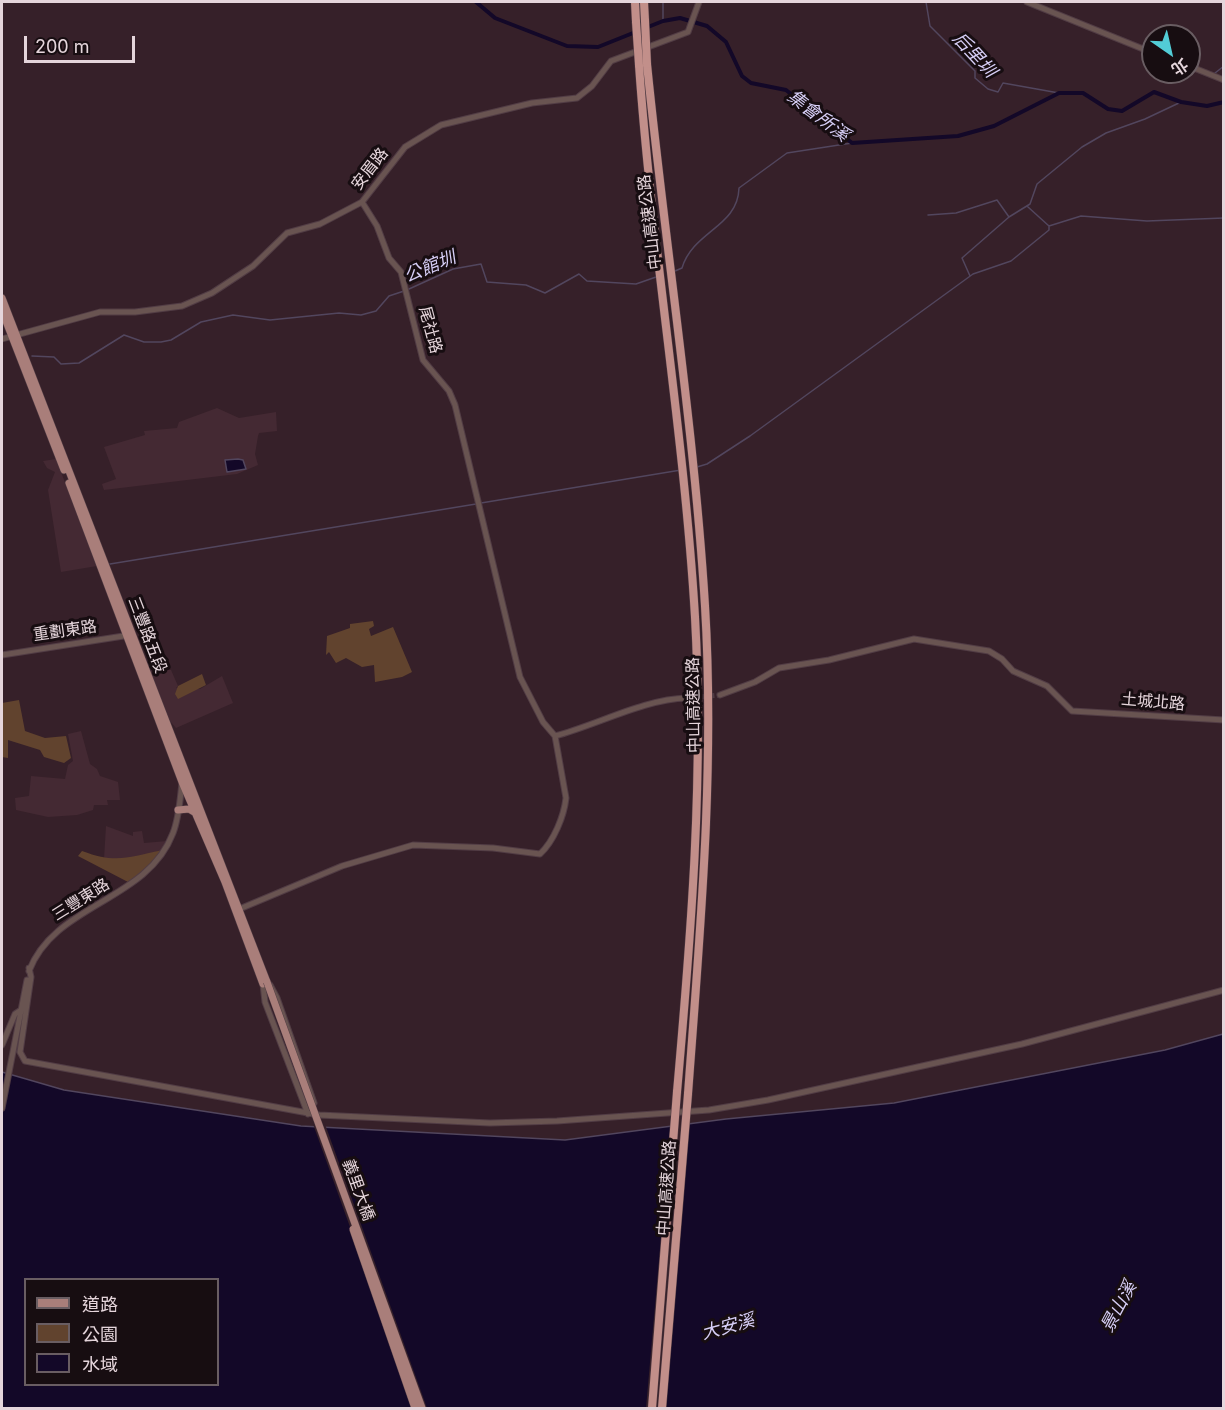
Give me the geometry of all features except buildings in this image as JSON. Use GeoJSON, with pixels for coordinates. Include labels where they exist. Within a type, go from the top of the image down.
{"type":"FeatureCollection","features":[{"type":"Feature","properties":{"kind":"highway","name":"中山高速公路"},"geometry":{"type":"LineString","coordinates":[[635,2],[690,438],[705,617],[708,752],[706,838],[662,1408]]}},
{"type":"Feature","properties":{"kind":"highway","name":"中山高速公路"},"geometry":{"type":"LineString","coordinates":[[644,2],[643,65],[651,195],[682,459],[694,598],[698,700],[693,898],[652,1408]]}},
{"type":"Feature","properties":{"kind":"main road","name":"三豐路五段"},"geometry":{"type":"LineString","coordinates":[[2,298],[14,336],[184,781],[238,910],[265,983]]}},
{"type":"Feature","properties":{"kind":"main road","name":"三豐路五段"},"geometry":{"type":"LineString","coordinates":[[2,311],[14,336]]}},
{"type":"Feature","properties":{"kind":"main road","name":"三豐路五段"},"geometry":{"type":"LineString","coordinates":[[184,781],[194,812],[238,910]]}},
{"type":"Feature","properties":{"kind":"main road"},"geometry":{"type":"LineString","coordinates":[[178,810],[189,809],[194,812]]}},
{"type":"Feature","properties":{"kind":"main road","name":"義里大橋"},"geometry":{"type":"LineString","coordinates":[[265,983],[416,1408]]}},
{"type":"Feature","properties":{"kind":"main road","name":"義里大橋"},"geometry":{"type":"LineString","coordinates":[[265,983],[422,1408]]}},
{"type":"Feature","properties":{"kind":"street","name":"安眉路"},"geometry":{"type":"LineString","coordinates":[[2,339],[100,312],[169,309],[188,304],[212,293],[253,266],[288,233],[320,224],[362,202],[395,158],[428,131],[441,125],[532,103],[577,98],[592,86],[611,61],[688,32],[699,2]]}},
{"type":"Feature","properties":{"kind":"street"},"geometry":{"type":"LineString","coordinates":[[1027,2],[1141,47]]}},
{"type":"Feature","properties":{"kind":"street"},"geometry":{"type":"LineString","coordinates":[[1201,71],[1221,79]]}},
{"type":"Feature","properties":{"kind":"street","name":"尾社路"},"geometry":{"type":"LineString","coordinates":[[362,202],[377,226],[389,258],[400,272],[423,360],[451,395],[520,677],[543,722],[555,736]]}},
{"type":"Feature","properties":{"kind":"street","name":"重劃東路"},"geometry":{"type":"LineString","coordinates":[[2,655],[130,635]]}},
{"type":"Feature","properties":{"kind":"street","name":"土城北路"},"geometry":{"type":"LineString","coordinates":[[720,695],[755,682],[778,668],[829,660],[914,639],[989,651],[1002,659],[1013,671],[1047,686],[1070,710],[1224,720]]}},
{"type":"Feature","properties":{"kind":"street"},"geometry":{"type":"LineString","coordinates":[[238,910],[342,866],[413,845],[493,848],[540,854],[562,818],[565,807],[566,798],[555,736],[588,727],[656,702],[687,698]]}},
{"type":"Feature","properties":{"kind":"street","name":"三豐東路"},"geometry":{"type":"LineString","coordinates":[[2,1108],[29,968],[42,947],[58,930],[131,886],[164,851],[173,833],[184,781]]}},
{"type":"Feature","properties":{"kind":"street"},"geometry":{"type":"LineString","coordinates":[[29,968],[31,977],[20,1052],[25,1061],[308,1114],[490,1123],[557,1121],[709,1110],[826,1088],[1022,1044],[1224,990]]}},
{"type":"Feature","properties":{"kind":"street"},"geometry":{"type":"LineString","coordinates":[[265,983],[266,1002],[308,1114]]}},
{"type":"Feature","properties":{"kind":"street"},"geometry":{"type":"LineString","coordinates":[[265,983],[277,998],[319,1115]]}},
{"type":"Feature","properties":{"kind":"street"},"geometry":{"type":"LineString","coordinates":[[2,1045],[15,1014],[21,1010]]}},
{"type":"Feature","properties":{"kind":"shaded area"},"geometry":{"type":"Polygon","coordinates":[[[217,408],[239,418],[276,412],[277,431],[259,433],[255,454],[258,465],[237,474],[104,490],[102,484],[116,479],[104,447],[145,435],[144,431],[177,428],[179,422],[217,408]]]}},
{"type":"Feature","properties":{"kind":"shaded area"},"geometry":{"type":"Polygon","coordinates":[[[56,459],[97,566],[61,572],[48,490],[55,472],[47,468],[43,461],[56,459]]]}},
{"type":"Feature","properties":{"kind":"shaded area"},"geometry":{"type":"Polygon","coordinates":[[[171,670],[178,686],[176,688],[200,689],[222,676],[233,703],[176,728],[170,721],[149,671],[171,670]]]}},
{"type":"Feature","properties":{"kind":"shaded area"},"geometry":{"type":"Polygon","coordinates":[[[81,731],[90,764],[97,769],[100,776],[118,782],[120,800],[107,800],[108,805],[94,805],[93,810],[77,815],[48,817],[16,810],[15,798],[29,796],[31,776],[65,779],[68,765],[73,761],[68,734],[81,731]]]}},
{"type":"Feature","properties":{"kind":"shaded area"},"geometry":{"type":"Polygon","coordinates":[[[106,826],[133,836],[133,832],[142,831],[144,843],[167,841],[163,850],[129,859],[104,859],[106,826]]]}},
{"type":"Feature","properties":{"kind":"green space"},"geometry":{"type":"Polygon","coordinates":[[[373,621],[374,626],[369,629],[371,636],[393,627],[412,672],[402,677],[375,682],[374,665],[362,667],[346,658],[336,663],[329,652],[326,655],[327,636],[350,628],[350,624],[373,621]]]}},
{"type":"Feature","properties":{"kind":"green space"},"geometry":{"type":"Polygon","coordinates":[[[202,674],[206,685],[178,699],[175,694],[178,686],[202,674]]]}},
{"type":"Feature","properties":{"kind":"green space"},"geometry":{"type":"Polygon","coordinates":[[[19,700],[25,731],[45,738],[66,736],[71,758],[64,763],[44,757],[40,750],[8,740],[8,758],[2,757],[2,703],[19,700]]]}},
{"type":"Feature","properties":{"kind":"green space"},"geometry":{"type":"Polygon","coordinates":[[[163,850],[148,869],[128,882],[78,856],[82,851],[104,857],[122,858],[163,850]]]}},
{"type":"Feature","properties":{"kind":"water"},"geometry":{"type":"Polygon","coordinates":[[[225,460],[243,460],[246,469],[227,472],[225,460]]]}},
{"type":"Feature","properties":{"kind":"water"},"geometry":{"type":"Polygon","coordinates":[[[1223,1034],[1223,1408],[2,1408],[2,1072],[64,1090],[301,1126],[565,1140],[726,1119],[894,1103],[1165,1050],[1223,1034]]]}},
{"type":"Feature","properties":{"kind":"pier"},"geometry":{"type":"Polygon","coordinates":[[[690,1121],[666,1408],[646,1408],[671,1123],[690,1121]]]}},
{"type":"Feature","properties":{"kind":"pier"},"geometry":{"type":"Polygon","coordinates":[[[313,1124],[325,1124],[427,1408],[415,1408],[313,1124]]]}},
{"type":"Feature","properties":{"kind":"waterway","name":"集會所溪"},"geometry":{"type":"LineString","coordinates":[[476,2],[495,18],[567,46],[598,47],[663,21],[680,18],[707,26],[726,42],[742,76],[751,83],[786,90],[852,143],[958,136],[994,126],[1059,93],[1083,93],[1108,109],[1122,111],[1154,92],[1181,102],[1207,106],[1224,102]]}},
{"type":"Feature","properties":{"kind":"waterway"},"geometry":{"type":"LineString","coordinates":[[663,2],[663,21]]}},
{"type":"Feature","properties":{"kind":"waterway","name":"后里圳"},"geometry":{"type":"LineString","coordinates":[[926,2],[930,26],[975,71],[975,78],[988,89],[998,92],[1003,83],[1059,93]]}},
{"type":"Feature","properties":{"kind":"waterway"},"geometry":{"type":"LineString","coordinates":[[1215,73],[1224,66]]}},
{"type":"Feature","properties":{"kind":"waterway"},"geometry":{"type":"LineString","coordinates":[[970,276],[962,258],[1009,217],[1030,204],[1037,184],[1082,147],[1106,133],[1145,119],[1181,102]]}},
{"type":"Feature","properties":{"kind":"waterway","name":"公館圳"},"geometry":{"type":"LineString","coordinates":[[675,271],[682,268],[695,245],[731,212],[737,201],[739,188],[787,153],[852,143]]}},
{"type":"Feature","properties":{"kind":"waterway"},"geometry":{"type":"LineString","coordinates":[[928,215],[956,213],[997,200],[1009,217]]}},
{"type":"Feature","properties":{"kind":"waterway"},"geometry":{"type":"LineString","coordinates":[[1028,207],[1049,226]]}},
{"type":"Feature","properties":{"kind":"waterway"},"geometry":{"type":"LineString","coordinates":[[697,467],[707,464],[750,436],[973,274],[1011,261],[1049,230],[1049,226],[1081,216],[1147,221],[1224,218]]}},
{"type":"Feature","properties":{"kind":"waterway","name":"公館圳"},"geometry":{"type":"LineString","coordinates":[[409,289],[453,269],[481,264],[487,282],[526,285],[545,293],[579,274],[587,281],[636,284],[656,277]]}},
{"type":"Feature","properties":{"kind":"waterway","name":"公館圳"},"geometry":{"type":"LineString","coordinates":[[32,356],[54,357],[61,364],[79,363],[124,335],[144,342],[161,342],[171,340],[201,322],[233,315],[270,320],[339,313],[361,315],[376,311],[389,296],[404,291]]}},
{"type":"Feature","properties":{"kind":"waterway"},"geometry":{"type":"LineString","coordinates":[[481,503],[681,470]]}},
{"type":"Feature","properties":{"kind":"waterway"},"geometry":{"type":"LineString","coordinates":[[110,564],[476,504]]}},
{"type":"Feature","properties":{"kind":"tunnel"},"geometry":{"type":"LineString","coordinates":[[687,698],[720,695]]}},
{"type":"Feature","properties":{"kind":"water label","name":"景山溪"},"geometry":{"type":"Point","coordinates":[1119,1307]}},
{"type":"Feature","properties":{"kind":"water label","name":"大安溪"},"geometry":{"type":"Point","coordinates":[728,1327]}}]}
